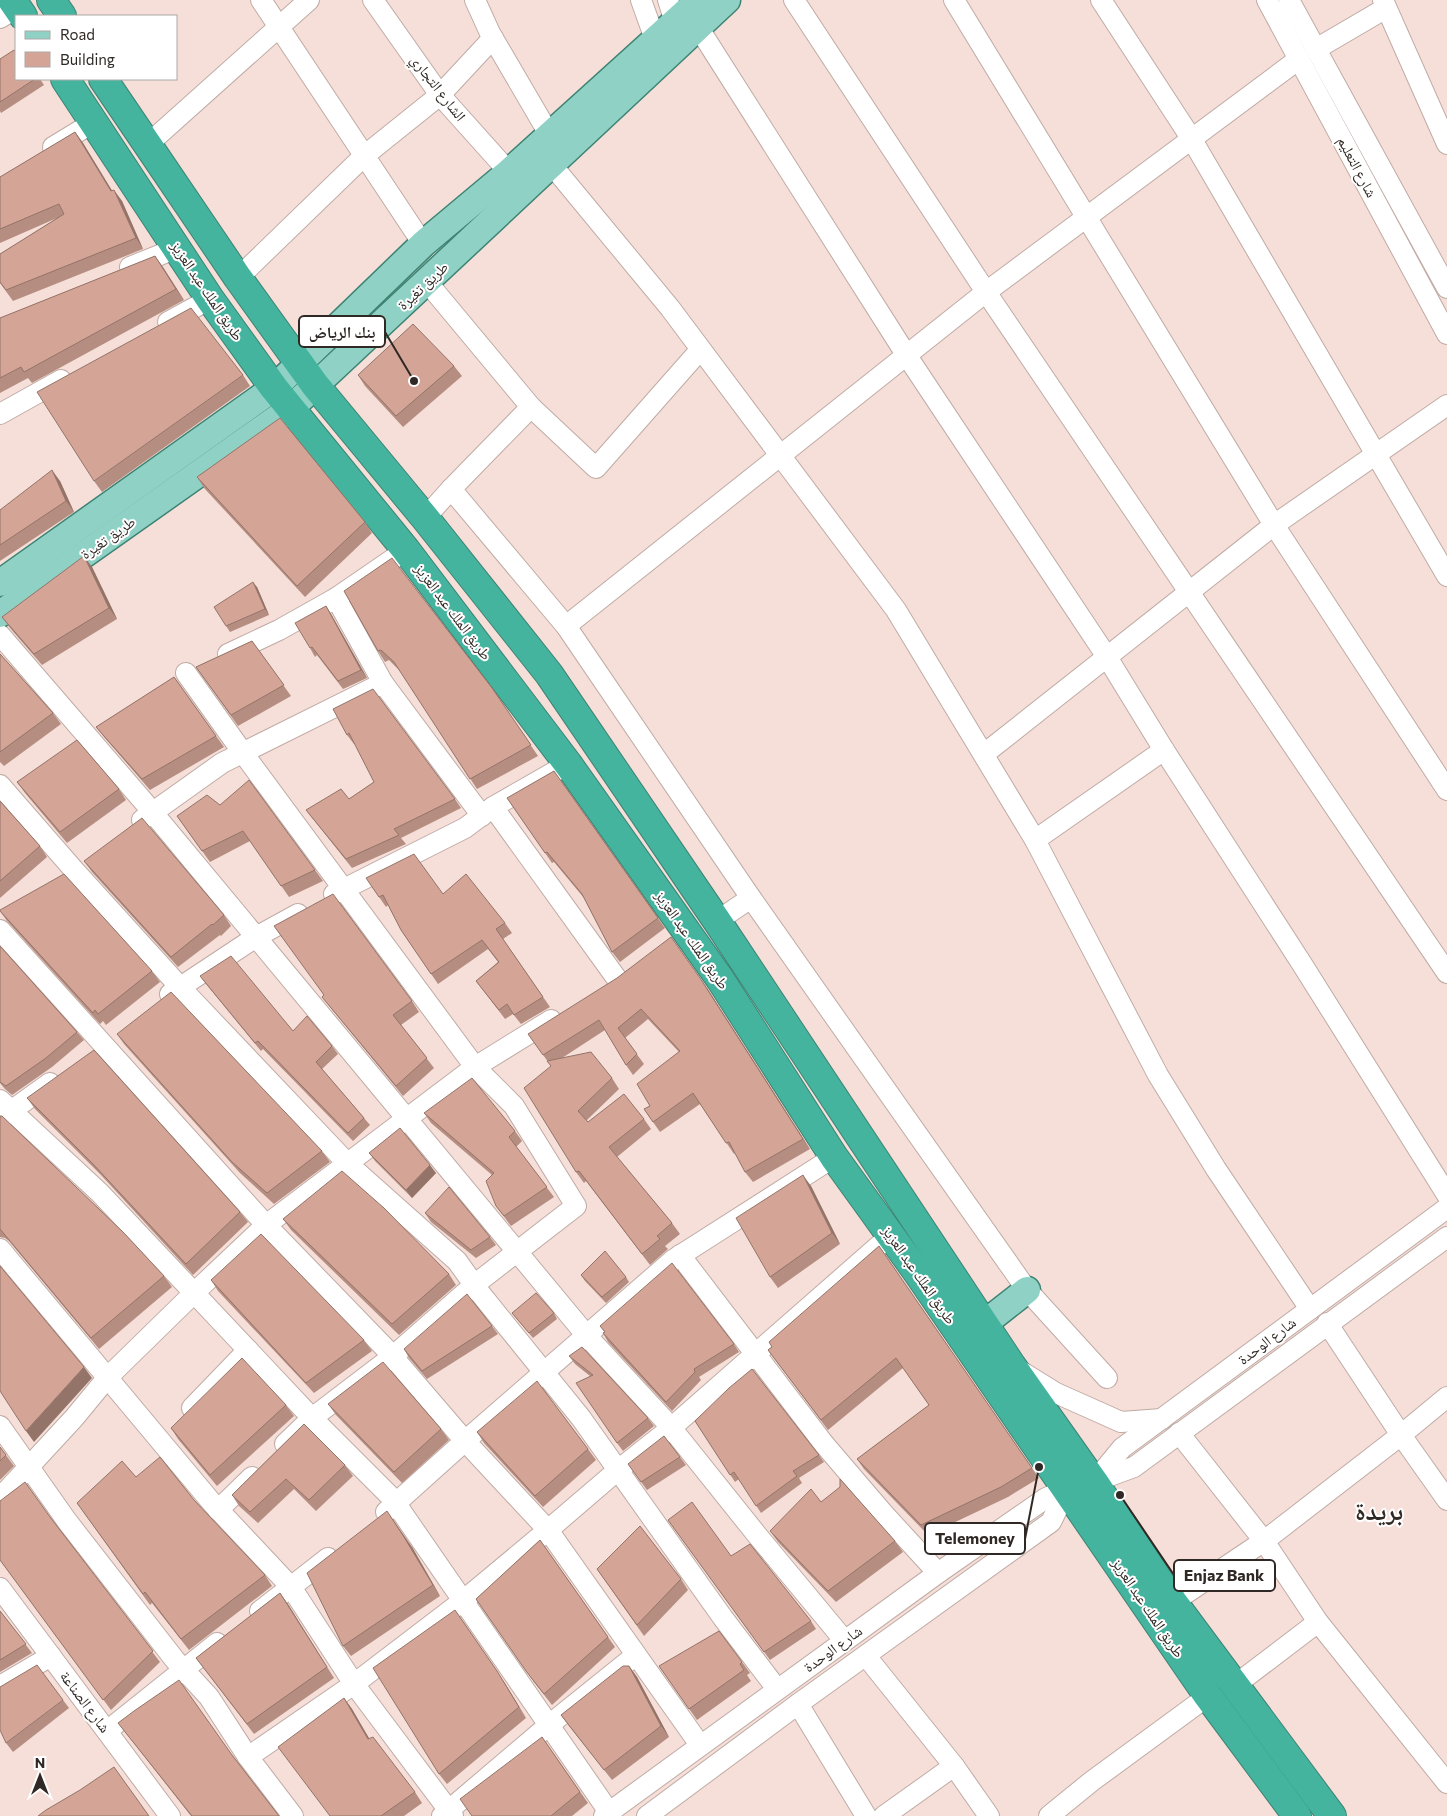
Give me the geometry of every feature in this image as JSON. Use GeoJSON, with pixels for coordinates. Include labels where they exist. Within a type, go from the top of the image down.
{"type":"FeatureCollection","features":[{"type":"Feature","properties":{"kind":"highway"},"geometry":{"type":"LineString","coordinates":[[51,0],[61,15]]}},
{"type":"Feature","properties":{"kind":"highway","name":"طريق الملك عبد العزيز"},"geometry":{"type":"LineString","coordinates":[[66,80],[210,299],[274,388],[406,550],[568,764],[676,934],[720,979],[834,1156],[1067,1489],[1208,1696],[1297,1816]]}},
{"type":"Feature","properties":{"kind":"highway","name":"طريق الملك عبد العزيز"},"geometry":{"type":"LineString","coordinates":[[104,80],[238,278],[315,385],[425,518],[548,674],[717,921],[1012,1366],[1094,1482],[1172,1602],[1332,1816]]}},
{"type":"Feature","properties":{"kind":"main road","name":"طريق تغيرة"},"geometry":{"type":"LineString","coordinates":[[0,584],[274,388],[423,244],[509,172],[698,0]]}},
{"type":"Feature","properties":{"kind":"main road","name":"طريق تغيرة"},"geometry":{"type":"LineString","coordinates":[[0,614],[290,409],[552,164],[680,16],[726,0]]}},
{"type":"Feature","properties":{"kind":"main road"},"geometry":{"type":"LineString","coordinates":[[985,1323],[1027,1290]]}},
{"type":"Feature","properties":{"kind":"street"},"geometry":{"type":"LineString","coordinates":[[261,0],[423,244]]}},
{"type":"Feature","properties":{"kind":"street"},"geometry":{"type":"LineString","coordinates":[[147,145],[309,0]]}},
{"type":"Feature","properties":{"kind":"street","name":"الشارع التجاري"},"geometry":{"type":"LineString","coordinates":[[373,0],[440,95],[509,172]]}},
{"type":"Feature","properties":{"kind":"street"},"geometry":{"type":"LineString","coordinates":[[475,0],[492,38],[549,134]]}},
{"type":"Feature","properties":{"kind":"street"},"geometry":{"type":"LineString","coordinates":[[641,0],[655,39]]}},
{"type":"Feature","properties":{"kind":"street"},"geometry":{"type":"LineString","coordinates":[[794,0],[986,292],[1447,973]]}},
{"type":"Feature","properties":{"kind":"street"},"geometry":{"type":"LineString","coordinates":[[954,0],[1274,525],[1447,790]]}},
{"type":"Feature","properties":{"kind":"street"},"geometry":{"type":"LineString","coordinates":[[1101,0],[1191,138],[1447,576]]}},
{"type":"Feature","properties":{"kind":"street","name":"شارع التعليم"},"geometry":{"type":"LineString","coordinates":[[1267,0],[1307,54],[1447,288]]}},
{"type":"Feature","properties":{"kind":"street","name":"شارع التعليم"},"geometry":{"type":"LineString","coordinates":[[1289,0],[1307,54],[1447,334]]}},
{"type":"Feature","properties":{"kind":"street"},"geometry":{"type":"LineString","coordinates":[[566,626],[986,292],[1191,138],[1307,54],[1384,4],[1447,144]]}},
{"type":"Feature","properties":{"kind":"street"},"geometry":{"type":"LineString","coordinates":[[680,16],[1107,657],[1447,1195]]}},
{"type":"Feature","properties":{"kind":"street"},"geometry":{"type":"LineString","coordinates":[[238,278],[364,156],[440,95],[492,38]]}},
{"type":"Feature","properties":{"kind":"street"},"geometry":{"type":"LineString","coordinates":[[39,155],[94,122]]}},
{"type":"Feature","properties":{"kind":"street"},"geometry":{"type":"LineString","coordinates":[[552,164],[670,308],[896,610],[1035,840],[1158,1076],[1216,1170],[1310,1309]]}},
{"type":"Feature","properties":{"kind":"street"},"geometry":{"type":"LineString","coordinates":[[115,273],[177,248]]}},
{"type":"Feature","properties":{"kind":"street"},"geometry":{"type":"LineString","coordinates":[[427,282],[532,407],[596,468],[700,350]]}},
{"type":"Feature","properties":{"kind":"street"},"geometry":{"type":"LineString","coordinates":[[150,332],[210,299]]}},
{"type":"Feature","properties":{"kind":"street"},"geometry":{"type":"LineString","coordinates":[[0,414],[80,370]]}},
{"type":"Feature","properties":{"kind":"street"},"geometry":{"type":"LineString","coordinates":[[984,754],[1274,525],[1447,405]]}},
{"type":"Feature","properties":{"kind":"street"},"geometry":{"type":"LineString","coordinates":[[425,518],[532,407]]}},
{"type":"Feature","properties":{"kind":"street"},"geometry":{"type":"LineString","coordinates":[[451,489],[566,626],[751,898],[1027,1290],[1107,1378]]}},
{"type":"Feature","properties":{"kind":"street"},"geometry":{"type":"LineString","coordinates":[[218,1510],[312,1418],[392,1357],[474,1285],[576,1206],[514,1106],[475,1066],[243,753],[193,670],[280,630],[336,598],[406,550]]}},
{"type":"Feature","properties":{"kind":"street"},"geometry":{"type":"LineString","coordinates":[[336,598],[383,683],[488,811],[618,978]]}},
{"type":"Feature","properties":{"kind":"street"},"geometry":{"type":"LineString","coordinates":[[0,635],[152,812],[588,1336],[671,1428],[844,1640]]}},
{"type":"Feature","properties":{"kind":"street"},"geometry":{"type":"LineString","coordinates":[[129,830],[222,763],[383,683]]}},
{"type":"Feature","properties":{"kind":"street"},"geometry":{"type":"LineString","coordinates":[[1035,840],[1164,750]]}},
{"type":"Feature","properties":{"kind":"street"},"geometry":{"type":"LineString","coordinates":[[157,1005],[180,987],[256,937],[344,888],[465,828],[488,811],[568,764]]}},
{"type":"Feature","properties":{"kind":"street"},"geometry":{"type":"LineString","coordinates":[[7,788],[74,870],[180,987],[348,1164],[457,1261],[474,1285],[581,1418],[723,1618],[777,1689]]}},
{"type":"Feature","properties":{"kind":"street"},"geometry":{"type":"LineString","coordinates":[[717,921],[751,898]]}},
{"type":"Feature","properties":{"kind":"street"},"geometry":{"type":"LineString","coordinates":[[0,930],[266,1225],[392,1357],[465,1441],[548,1530],[700,1745]]}},
{"type":"Feature","properties":{"kind":"street"},"geometry":{"type":"LineString","coordinates":[[0,1498],[74,1418],[107,1378],[194,1292],[266,1225],[475,1066],[566,1010]]}},
{"type":"Feature","properties":{"kind":"street"},"geometry":{"type":"LineString","coordinates":[[64,1072],[3,1110],[100,1193],[312,1418],[392,1498],[549,1725],[606,1814]]}},
{"type":"Feature","properties":{"kind":"street"},"geometry":{"type":"LineString","coordinates":[[374,1522],[397,1504],[465,1441],[680,1255],[834,1156]]}},
{"type":"Feature","properties":{"kind":"street","name":"شارع الوحدة"},"geometry":{"type":"LineString","coordinates":[[1094,1482],[1122,1448],[1447,1208]]}},
{"type":"Feature","properties":{"kind":"street"},"geometry":{"type":"LineString","coordinates":[[248,1757],[354,1684],[464,1600],[618,1470],[671,1428],[891,1235]]}},
{"type":"Feature","properties":{"kind":"street"},"geometry":{"type":"LineString","coordinates":[[1094,1482],[1134,1467],[1327,1323],[1447,1237]]}},
{"type":"Feature","properties":{"kind":"street"},"geometry":{"type":"LineString","coordinates":[[0,1249],[107,1378],[172,1429],[218,1510],[291,1587],[354,1684],[448,1814],[549,1725],[636,1655]]}},
{"type":"Feature","properties":{"kind":"street"},"geometry":{"type":"LineString","coordinates":[[680,1255],[824,1444],[882,1513],[938,1573]]}},
{"type":"Feature","properties":{"kind":"street"},"geometry":{"type":"LineString","coordinates":[[1327,1323],[1401,1435],[1447,1500]]}},
{"type":"Feature","properties":{"kind":"street"},"geometry":{"type":"LineString","coordinates":[[172,1429],[248,1350]]}},
{"type":"Feature","properties":{"kind":"street"},"geometry":{"type":"LineString","coordinates":[[1012,1366],[1056,1393],[1121,1422],[1162,1419]]}},
{"type":"Feature","properties":{"kind":"street"},"geometry":{"type":"LineString","coordinates":[[1172,1602],[1264,1541],[1447,1397]]}},
{"type":"Feature","properties":{"kind":"street"},"geometry":{"type":"LineString","coordinates":[[0,1426],[73,1528],[184,1669],[209,1697],[248,1757],[293,1816]]}},
{"type":"Feature","properties":{"kind":"street"},"geometry":{"type":"LineString","coordinates":[[1179,1433],[1264,1541],[1318,1622],[1447,1783]]}},
{"type":"Feature","properties":{"kind":"street"},"geometry":{"type":"LineString","coordinates":[[647,1816],[798,1704],[1051,1522],[1067,1489]]}},
{"type":"Feature","properties":{"kind":"street","name":"شارع الوحدة"},"geometry":{"type":"LineString","coordinates":[[606,1814],[938,1573],[1046,1498],[1067,1489]]}},
{"type":"Feature","properties":{"kind":"street"},"geometry":{"type":"LineString","coordinates":[[107,1732],[184,1669],[344,1546]]}},
{"type":"Feature","properties":{"kind":"street","name":"شارع الصناعة"},"geometry":{"type":"LineString","coordinates":[[0,1588],[170,1816]]}},
{"type":"Feature","properties":{"kind":"street"},"geometry":{"type":"LineString","coordinates":[[1234,1686],[1318,1622]]}},
{"type":"Feature","properties":{"kind":"street"},"geometry":{"type":"LineString","coordinates":[[0,1686],[51,1656]]}},
{"type":"Feature","properties":{"kind":"street"},"geometry":{"type":"LineString","coordinates":[[866,1656],[954,1766],[989,1816]]}},
{"type":"Feature","properties":{"kind":"street"},"geometry":{"type":"LineString","coordinates":[[1049,1816],[1208,1696]]}},
{"type":"Feature","properties":{"kind":"street"},"geometry":{"type":"LineString","coordinates":[[798,1704],[866,1816]]}},
{"type":"Feature","properties":{"kind":"street"},"geometry":{"type":"LineString","coordinates":[[884,1816],[954,1766]]}},
{"type":"Feature","properties":{"kind":"building"},"geometry":{"type":"Polygon","coordinates":[[[14,50],[15,80],[33,80],[0,102],[0,59],[14,50]]]}},
{"type":"Feature","properties":{"kind":"building"},"geometry":{"type":"Polygon","coordinates":[[[75,132],[111,191],[114,190],[136,238],[6,290],[0,282],[0,254],[64,214],[59,204],[0,229],[0,177],[75,132]]]}},
{"type":"Feature","properties":{"kind":"building"},"geometry":{"type":"Polygon","coordinates":[[[155,256],[176,289],[24,372],[21,367],[0,378],[0,318],[155,256]]]}},
{"type":"Feature","properties":{"kind":"building"},"geometry":{"type":"Polygon","coordinates":[[[191,308],[243,375],[94,481],[37,392],[191,308]]]}},
{"type":"Feature","properties":{"kind":"building"},"geometry":{"type":"Polygon","coordinates":[[[413,324],[454,366],[396,416],[358,375],[413,324]]]}},
{"type":"Feature","properties":{"kind":"building"},"geometry":{"type":"Polygon","coordinates":[[[280,418],[365,522],[297,586],[197,477],[280,418]]]}},
{"type":"Feature","properties":{"kind":"building"},"geometry":{"type":"Polygon","coordinates":[[[52,470],[66,501],[0,545],[0,510],[52,470]]]}},
{"type":"Feature","properties":{"kind":"building"},"geometry":{"type":"Polygon","coordinates":[[[84,556],[109,608],[34,654],[2,617],[84,556]]]}},
{"type":"Feature","properties":{"kind":"building"},"geometry":{"type":"Polygon","coordinates":[[[392,558],[492,688],[531,745],[470,779],[394,662],[381,650],[378,651],[344,591],[392,558]]]}},
{"type":"Feature","properties":{"kind":"building"},"geometry":{"type":"Polygon","coordinates":[[[253,582],[265,609],[226,626],[214,607],[253,582]]]}},
{"type":"Feature","properties":{"kind":"building"},"geometry":{"type":"Polygon","coordinates":[[[326,606],[361,670],[338,681],[312,647],[310,648],[295,623],[326,606]]]}},
{"type":"Feature","properties":{"kind":"building"},"geometry":{"type":"Polygon","coordinates":[[[252,641],[284,685],[231,715],[196,667],[252,641]]]}},
{"type":"Feature","properties":{"kind":"building"},"geometry":{"type":"Polygon","coordinates":[[[0,654],[53,713],[0,752],[0,654]]]}},
{"type":"Feature","properties":{"kind":"building"},"geometry":{"type":"Polygon","coordinates":[[[174,677],[216,736],[142,779],[96,727],[174,677]]]}},
{"type":"Feature","properties":{"kind":"building"},"geometry":{"type":"Polygon","coordinates":[[[373,689],[455,799],[394,829],[399,835],[346,859],[306,810],[341,789],[349,799],[374,782],[349,733],[347,735],[333,709],[373,689]]]}},
{"type":"Feature","properties":{"kind":"building"},"geometry":{"type":"Polygon","coordinates":[[[77,740],[119,789],[60,832],[17,782],[77,740]]]}},
{"type":"Feature","properties":{"kind":"building"},"geometry":{"type":"Polygon","coordinates":[[[554,771],[658,918],[612,952],[582,894],[547,852],[545,853],[507,798],[554,771]]]}},
{"type":"Feature","properties":{"kind":"building"},"geometry":{"type":"Polygon","coordinates":[[[249,780],[315,870],[281,886],[243,831],[202,851],[177,816],[207,795],[220,805],[249,780]]]}},
{"type":"Feature","properties":{"kind":"building"},"geometry":{"type":"Polygon","coordinates":[[[0,801],[40,846],[0,881],[0,801]]]}},
{"type":"Feature","properties":{"kind":"building"},"geometry":{"type":"Polygon","coordinates":[[[142,818],[224,915],[171,957],[84,861],[142,818]]]}},
{"type":"Feature","properties":{"kind":"building"},"geometry":{"type":"Polygon","coordinates":[[[414,854],[443,894],[466,874],[505,923],[496,929],[543,997],[514,1015],[507,1004],[499,1010],[476,981],[499,962],[482,940],[431,974],[401,930],[383,895],[379,897],[366,878],[414,854]]]}},
{"type":"Feature","properties":{"kind":"building"},"geometry":{"type":"Polygon","coordinates":[[[64,874],[152,971],[98,1014],[95,1010],[93,1013],[0,911],[64,874]]]}},
{"type":"Feature","properties":{"kind":"building"},"geometry":{"type":"Polygon","coordinates":[[[333,894],[412,1001],[393,1015],[427,1058],[396,1086],[322,997],[324,995],[274,926],[333,894]]]}},
{"type":"Feature","properties":{"kind":"building"},"geometry":{"type":"Polygon","coordinates":[[[671,937],[700,978],[803,1139],[745,1172],[729,1142],[726,1143],[693,1093],[653,1122],[644,1109],[650,1106],[637,1084],[680,1051],[641,1009],[618,1028],[637,1054],[626,1065],[599,1020],[543,1055],[528,1034],[617,978],[671,937]]]}},
{"type":"Feature","properties":{"kind":"building"},"geometry":{"type":"Polygon","coordinates":[[[0,946],[77,1032],[46,1058],[6,1086],[0,1082],[0,946]]]}},
{"type":"Feature","properties":{"kind":"building"},"geometry":{"type":"Polygon","coordinates":[[[231,956],[293,1031],[307,1016],[332,1046],[316,1062],[364,1118],[348,1133],[258,1041],[255,1043],[200,976],[231,956]]]}},
{"type":"Feature","properties":{"kind":"building"},"geometry":{"type":"Polygon","coordinates":[[[171,992],[322,1151],[267,1193],[232,1162],[117,1034],[171,992]]]}},
{"type":"Feature","properties":{"kind":"building"},"geometry":{"type":"Polygon","coordinates":[[[94,1050],[240,1212],[186,1264],[93,1164],[27,1098],[94,1050]]]}},
{"type":"Feature","properties":{"kind":"building"},"geometry":{"type":"Polygon","coordinates":[[[591,1052],[612,1078],[578,1111],[588,1122],[624,1094],[644,1119],[609,1147],[672,1223],[657,1236],[660,1239],[642,1254],[579,1171],[576,1172],[524,1088],[551,1066],[547,1061],[591,1052]]]}},
{"type":"Feature","properties":{"kind":"building"},"geometry":{"type":"Polygon","coordinates":[[[472,1078],[515,1131],[509,1137],[547,1187],[504,1216],[496,1206],[486,1181],[494,1173],[424,1113],[472,1078]]]}},
{"type":"Feature","properties":{"kind":"building"},"geometry":{"type":"Polygon","coordinates":[[[0,1116],[124,1233],[164,1276],[91,1338],[0,1229],[0,1116]]]}},
{"type":"Feature","properties":{"kind":"building"},"geometry":{"type":"Polygon","coordinates":[[[400,1128],[430,1165],[406,1190],[369,1153],[400,1128]]]}},
{"type":"Feature","properties":{"kind":"building"},"geometry":{"type":"Polygon","coordinates":[[[342,1171],[384,1208],[449,1274],[392,1324],[283,1219],[342,1171]]]}},
{"type":"Feature","properties":{"kind":"building"},"geometry":{"type":"Polygon","coordinates":[[[803,1175],[832,1233],[770,1277],[736,1218],[803,1175]]]}},
{"type":"Feature","properties":{"kind":"building"},"geometry":{"type":"Polygon","coordinates":[[[449,1187],[490,1237],[471,1250],[425,1213],[449,1187]]]}},
{"type":"Feature","properties":{"kind":"building"},"geometry":{"type":"Polygon","coordinates":[[[261,1234],[364,1340],[306,1383],[211,1280],[261,1234]]]}},
{"type":"Feature","properties":{"kind":"building"},"geometry":{"type":"Polygon","coordinates":[[[879,1246],[1032,1468],[1001,1487],[921,1525],[857,1459],[929,1405],[896,1358],[821,1420],[768,1350],[772,1347],[769,1342],[879,1246]]]}},
{"type":"Feature","properties":{"kind":"building"},"geometry":{"type":"Polygon","coordinates":[[[605,1251],[626,1277],[602,1297],[581,1275],[605,1251]]]}},
{"type":"Feature","properties":{"kind":"building"},"geometry":{"type":"Polygon","coordinates":[[[672,1263],[734,1344],[694,1369],[695,1372],[666,1402],[603,1333],[605,1332],[600,1326],[672,1263]]]}},
{"type":"Feature","properties":{"kind":"building"},"geometry":{"type":"Polygon","coordinates":[[[0,1266],[84,1367],[26,1431],[0,1391],[0,1266]]]}},
{"type":"Feature","properties":{"kind":"building"},"geometry":{"type":"Polygon","coordinates":[[[536,1293],[554,1313],[529,1333],[512,1313],[536,1293]]]}},
{"type":"Feature","properties":{"kind":"building"},"geometry":{"type":"Polygon","coordinates":[[[467,1294],[492,1326],[422,1371],[404,1349],[467,1294]]]}},
{"type":"Feature","properties":{"kind":"building"},"geometry":{"type":"Polygon","coordinates":[[[582,1347],[648,1418],[617,1443],[576,1383],[593,1375],[569,1356],[582,1347]]]}},
{"type":"Feature","properties":{"kind":"building"},"geometry":{"type":"Polygon","coordinates":[[[242,1358],[286,1405],[210,1475],[171,1428],[242,1358]]]}},
{"type":"Feature","properties":{"kind":"building"},"geometry":{"type":"Polygon","coordinates":[[[383,1362],[441,1429],[394,1472],[328,1404],[383,1362]]]}},
{"type":"Feature","properties":{"kind":"building"},"geometry":{"type":"Polygon","coordinates":[[[752,1369],[819,1455],[793,1471],[797,1476],[756,1506],[734,1472],[730,1475],[695,1421],[752,1369]]]}},
{"type":"Feature","properties":{"kind":"building"},"geometry":{"type":"Polygon","coordinates":[[[537,1381],[588,1449],[535,1496],[477,1432],[537,1381]]]}},
{"type":"Feature","properties":{"kind":"building"},"geometry":{"type":"Polygon","coordinates":[[[304,1424],[345,1465],[309,1500],[286,1479],[250,1512],[232,1495],[304,1424]]]}},
{"type":"Feature","properties":{"kind":"building"},"geometry":{"type":"Polygon","coordinates":[[[664,1436],[680,1457],[641,1482],[628,1464],[664,1436]]]}},
{"type":"Feature","properties":{"kind":"building"},"geometry":{"type":"Polygon","coordinates":[[[0,1447],[6,1455],[0,1461],[0,1447]]]}},
{"type":"Feature","properties":{"kind":"building"},"geometry":{"type":"Polygon","coordinates":[[[160,1457],[194,1500],[265,1575],[181,1639],[145,1592],[143,1594],[77,1503],[122,1461],[136,1477],[160,1457]]]}},
{"type":"Feature","properties":{"kind":"building"},"geometry":{"type":"Polygon","coordinates":[[[840,1479],[895,1541],[828,1591],[770,1531],[811,1489],[821,1502],[840,1487],[840,1479]]]}},
{"type":"Feature","properties":{"kind":"building"},"geometry":{"type":"Polygon","coordinates":[[[25,1482],[153,1651],[103,1700],[0,1560],[0,1501],[25,1482]]]}},
{"type":"Feature","properties":{"kind":"building"},"geometry":{"type":"Polygon","coordinates":[[[692,1502],[731,1556],[750,1544],[811,1621],[764,1652],[668,1520],[692,1502]]]}},
{"type":"Feature","properties":{"kind":"building"},"geometry":{"type":"Polygon","coordinates":[[[387,1511],[433,1585],[343,1646],[307,1573],[387,1511]]]}},
{"type":"Feature","properties":{"kind":"building"},"geometry":{"type":"Polygon","coordinates":[[[640,1526],[681,1579],[637,1625],[597,1569],[640,1526]]]}},
{"type":"Feature","properties":{"kind":"building"},"geometry":{"type":"Polygon","coordinates":[[[540,1540],[608,1637],[544,1694],[476,1599],[540,1540]]]}},
{"type":"Feature","properties":{"kind":"building"},"geometry":{"type":"Polygon","coordinates":[[[280,1593],[327,1667],[247,1724],[196,1658],[280,1593]]]}},
{"type":"Feature","properties":{"kind":"building"},"geometry":{"type":"Polygon","coordinates":[[[455,1610],[519,1707],[439,1774],[373,1668],[455,1610]]]}},
{"type":"Feature","properties":{"kind":"building"},"geometry":{"type":"Polygon","coordinates":[[[0,1611],[26,1644],[0,1660],[0,1611]]]}},
{"type":"Feature","properties":{"kind":"building"},"geometry":{"type":"Polygon","coordinates":[[[719,1631],[742,1662],[740,1664],[744,1670],[689,1709],[659,1666],[719,1631]]]}},
{"type":"Feature","properties":{"kind":"building"},"geometry":{"type":"Polygon","coordinates":[[[37,1665],[63,1700],[6,1743],[0,1730],[0,1687],[37,1665]]]}},
{"type":"Feature","properties":{"kind":"building"},"geometry":{"type":"Polygon","coordinates":[[[623,1666],[629,1666],[661,1726],[604,1770],[561,1715],[623,1666]]]}},
{"type":"Feature","properties":{"kind":"building"},"geometry":{"type":"Polygon","coordinates":[[[179,1680],[232,1755],[279,1816],[192,1816],[118,1723],[179,1680]]]}},
{"type":"Feature","properties":{"kind":"building"},"geometry":{"type":"Polygon","coordinates":[[[344,1698],[368,1739],[373,1737],[415,1792],[381,1816],[330,1816],[278,1747],[344,1698]]]}},
{"type":"Feature","properties":{"kind":"building"},"geometry":{"type":"Polygon","coordinates":[[[542,1737],[580,1792],[551,1816],[472,1816],[460,1799],[542,1737]]]}},
{"type":"Feature","properties":{"kind":"building"},"geometry":{"type":"Polygon","coordinates":[[[114,1767],[149,1816],[38,1816],[80,1790],[114,1767]]]}},
{"type":"Feature","properties":{"kind":"place","name":"بنك الرياض"},"geometry":{"type":"Point","coordinates":[414,381]}},
{"type":"Feature","properties":{"kind":"place","name":"Telemoney"},"geometry":{"type":"Point","coordinates":[1039,1467]}},
{"type":"Feature","properties":{"kind":"place","name":"Enjaz Bank"},"geometry":{"type":"Point","coordinates":[1120,1495]}},
{"type":"Feature","properties":{"kind":"district","name":"بريدة"},"geometry":{"type":"Point","coordinates":[1379,1511]}}]}
